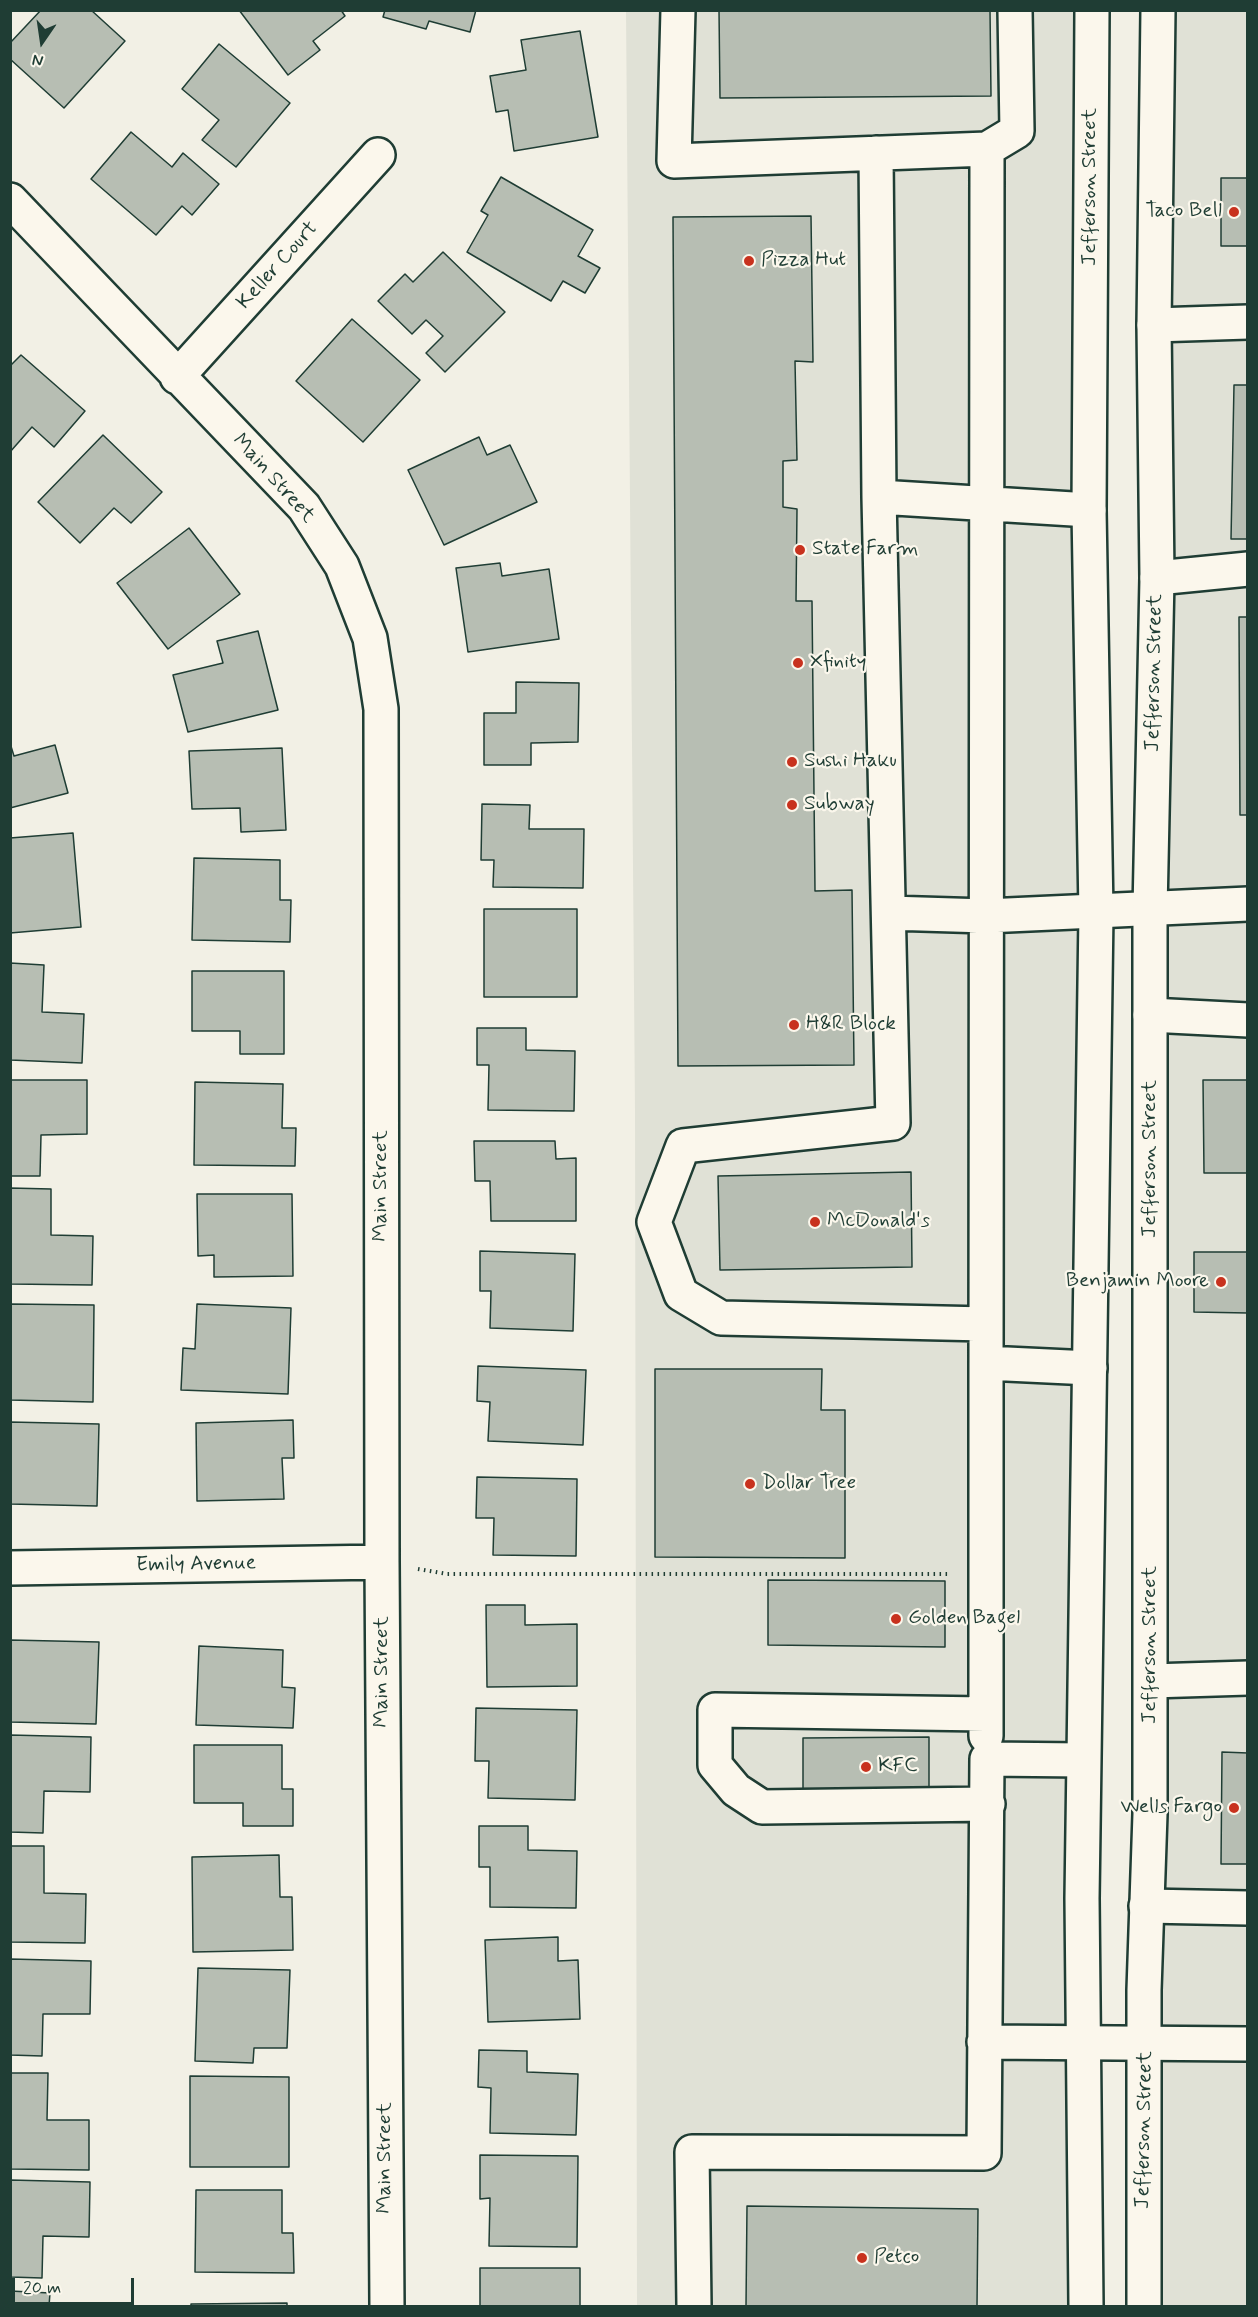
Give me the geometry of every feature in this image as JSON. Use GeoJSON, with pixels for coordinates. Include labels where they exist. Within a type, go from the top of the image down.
{"type":"FeatureCollection","features":[{"type":"Feature","properties":{"kind":"main road"},"geometry":{"type":"LineString","coordinates":[[678,10],[674,161],[987,149],[1017,131],[1015,10]]}},
{"type":"Feature","properties":{"kind":"main road","name":"Jefferson Street"},"geometry":{"type":"LineString","coordinates":[[1086,2307],[1082,2041],[1083,1760],[1096,913],[1089,510],[1092,10]]}},
{"type":"Feature","properties":{"kind":"main road","name":"Jefferson Street"},"geometry":{"type":"LineString","coordinates":[[1144,2307],[1146,1906],[1150,1814],[1151,1681],[1150,910],[1157,578],[1154,325],[1158,10]]}},
{"type":"Feature","properties":{"kind":"main road"},"geometry":{"type":"LineString","coordinates":[[694,2307],[692,2152],[984,2153],[988,1804],[985,1714],[987,149]]}},
{"type":"Feature","properties":{"kind":"main road"},"geometry":{"type":"LineString","coordinates":[[876,153],[879,497],[893,1123],[683,1146],[654,1222],[681,1294],[721,1318],[986,1324]]}},
{"type":"Feature","properties":{"kind":"main road","name":"Keller Court"},"geometry":{"type":"LineString","coordinates":[[177,377],[378,155]]}},
{"type":"Feature","properties":{"kind":"main road","name":"Main Street"},"geometry":{"type":"LineString","coordinates":[[10,200],[177,377],[304,507],[342,566],[370,638],[381,709],[382,1562],[387,2307]]}},
{"type":"Feature","properties":{"kind":"main road"},"geometry":{"type":"LineString","coordinates":[[1154,325],[1248,322]]}},
{"type":"Feature","properties":{"kind":"main road"},"geometry":{"type":"LineString","coordinates":[[879,497],[1089,510]]}},
{"type":"Feature","properties":{"kind":"main road"},"geometry":{"type":"LineString","coordinates":[[1157,578],[1248,569]]}},
{"type":"Feature","properties":{"kind":"main road"},"geometry":{"type":"LineString","coordinates":[[889,913],[986,916],[1096,913],[1248,904]]}},
{"type":"Feature","properties":{"kind":"main road"},"geometry":{"type":"LineString","coordinates":[[1150,1015],[1248,1020]]}},
{"type":"Feature","properties":{"kind":"main road"},"geometry":{"type":"LineString","coordinates":[[986,1363],[1090,1368]]}},
{"type":"Feature","properties":{"kind":"main road","name":"Emily Avenue"},"geometry":{"type":"LineString","coordinates":[[10,1568],[382,1562]]}},
{"type":"Feature","properties":{"kind":"main road"},"geometry":{"type":"LineString","coordinates":[[1151,1681],[1248,1678]]}},
{"type":"Feature","properties":{"kind":"main road"},"geometry":{"type":"LineString","coordinates":[[985,1714],[715,1710],[715,1765],[736,1790],[762,1807],[988,1804]]}},
{"type":"Feature","properties":{"kind":"main road"},"geometry":{"type":"LineString","coordinates":[[987,1759],[1083,1760]]}},
{"type":"Feature","properties":{"kind":"main road"},"geometry":{"type":"LineString","coordinates":[[1146,1906],[1248,1908]]}},
{"type":"Feature","properties":{"kind":"main road"},"geometry":{"type":"LineString","coordinates":[[984,2042],[1248,2044]]}},
{"type":"Feature","properties":{"kind":"path"},"geometry":{"type":"LineString","coordinates":[[382,1562],[447,1574],[985,1574]]}},
{"type":"Feature","properties":{"kind":"shaded area"},"geometry":{"type":"Polygon","coordinates":[[[1247,10],[1248,2306],[1144,2306],[1158,11],[1247,10]]]}},
{"type":"Feature","properties":{"kind":"shaded area"},"geometry":{"type":"Polygon","coordinates":[[[626,11],[1092,11],[1086,2306],[637,2306],[635,1110],[626,11]]]}},
{"type":"Feature","properties":{"kind":"building"},"geometry":{"type":"Polygon","coordinates":[[[41,10],[91,10],[125,41],[64,108],[10,59],[10,43],[41,10]]]}},
{"type":"Feature","properties":{"kind":"building"},"geometry":{"type":"Polygon","coordinates":[[[239,10],[341,10],[345,16],[313,41],[320,50],[288,75],[239,10]]]}},
{"type":"Feature","properties":{"kind":"building"},"geometry":{"type":"Polygon","coordinates":[[[385,10],[476,10],[470,32],[429,21],[426,29],[383,17],[385,10]]]}},
{"type":"Feature","properties":{"kind":"building"},"geometry":{"type":"Polygon","coordinates":[[[719,10],[990,10],[991,96],[720,98],[719,10]]]}},
{"type":"Feature","properties":{"kind":"building"},"geometry":{"type":"Polygon","coordinates":[[[580,31],[598,137],[514,151],[508,110],[496,112],[490,76],[526,70],[521,40],[580,31]]]}},
{"type":"Feature","properties":{"kind":"building"},"geometry":{"type":"Polygon","coordinates":[[[219,44],[290,103],[236,167],[202,140],[219,120],[182,89],[219,44]]]}},
{"type":"Feature","properties":{"kind":"building"},"geometry":{"type":"Polygon","coordinates":[[[131,132],[172,167],[183,153],[219,184],[192,215],[182,206],[156,235],[91,179],[131,132]]]}},
{"type":"Feature","properties":{"kind":"building"},"geometry":{"type":"Polygon","coordinates":[[[501,177],[593,230],[578,256],[600,268],[585,293],[563,281],[551,301],[467,252],[488,215],[481,211],[501,177]]]}},
{"type":"Feature","properties":{"kind":"building","name":"Taco Bell"},"geometry":{"type":"Polygon","coordinates":[[[1221,178],[1248,178],[1248,246],[1221,246],[1221,178]]]}},
{"type":"Feature","properties":{"kind":"building"},"geometry":{"type":"Polygon","coordinates":[[[811,216],[813,362],[795,361],[797,460],[783,461],[783,507],[797,509],[796,601],[812,601],[815,891],[852,890],[854,1065],[678,1066],[673,217],[811,216]]]}},
{"type":"Feature","properties":{"kind":"building"},"geometry":{"type":"Polygon","coordinates":[[[443,252],[505,312],[445,372],[426,353],[443,336],[426,320],[412,334],[378,301],[405,274],[413,282],[443,252]]]}},
{"type":"Feature","properties":{"kind":"building"},"geometry":{"type":"Polygon","coordinates":[[[352,319],[420,380],[363,442],[296,381],[352,319]]]}},
{"type":"Feature","properties":{"kind":"building"},"geometry":{"type":"Polygon","coordinates":[[[21,355],[85,411],[54,447],[32,427],[10,452],[10,366],[21,355]]]}},
{"type":"Feature","properties":{"kind":"building"},"geometry":{"type":"Polygon","coordinates":[[[1234,385],[1248,385],[1248,539],[1231,539],[1234,385]]]}},
{"type":"Feature","properties":{"kind":"building"},"geometry":{"type":"Polygon","coordinates":[[[103,435],[162,492],[131,523],[114,508],[80,543],[38,502],[103,435]]]}},
{"type":"Feature","properties":{"kind":"building"},"geometry":{"type":"Polygon","coordinates":[[[479,437],[487,455],[510,445],[537,502],[444,545],[408,470],[479,437]]]}},
{"type":"Feature","properties":{"kind":"building"},"geometry":{"type":"Polygon","coordinates":[[[189,528],[240,594],[168,649],[117,583],[189,528]]]}},
{"type":"Feature","properties":{"kind":"building"},"geometry":{"type":"Polygon","coordinates":[[[500,563],[502,576],[549,569],[559,639],[468,652],[456,568],[500,563]]]}},
{"type":"Feature","properties":{"kind":"building"},"geometry":{"type":"Polygon","coordinates":[[[1239,617],[1248,617],[1248,815],[1240,815],[1239,617]]]}},
{"type":"Feature","properties":{"kind":"building"},"geometry":{"type":"Polygon","coordinates":[[[258,631],[278,710],[188,732],[173,675],[223,663],[217,641],[258,631]]]}},
{"type":"Feature","properties":{"kind":"building"},"geometry":{"type":"Polygon","coordinates":[[[516,682],[579,683],[578,742],[531,743],[531,765],[484,765],[484,713],[516,713],[516,682]]]}},
{"type":"Feature","properties":{"kind":"building"},"geometry":{"type":"Polygon","coordinates":[[[10,743],[14,756],[55,745],[68,793],[10,808],[10,743]]]}},
{"type":"Feature","properties":{"kind":"building"},"geometry":{"type":"Polygon","coordinates":[[[282,748],[286,830],[241,832],[240,808],[192,809],[189,751],[282,748]]]}},
{"type":"Feature","properties":{"kind":"building"},"geometry":{"type":"Polygon","coordinates":[[[482,804],[530,805],[529,829],[584,829],[583,888],[493,887],[494,860],[481,860],[482,804]]]}},
{"type":"Feature","properties":{"kind":"building"},"geometry":{"type":"Polygon","coordinates":[[[73,833],[81,927],[10,933],[10,838],[73,833]]]}},
{"type":"Feature","properties":{"kind":"building"},"geometry":{"type":"Polygon","coordinates":[[[194,858],[280,860],[280,900],[291,900],[290,942],[192,940],[194,858]]]}},
{"type":"Feature","properties":{"kind":"building"},"geometry":{"type":"Polygon","coordinates":[[[484,909],[577,909],[577,997],[484,997],[484,909]]]}},
{"type":"Feature","properties":{"kind":"building"},"geometry":{"type":"Polygon","coordinates":[[[10,963],[44,965],[42,1012],[84,1014],[82,1063],[10,1060],[10,963]]]}},
{"type":"Feature","properties":{"kind":"building"},"geometry":{"type":"Polygon","coordinates":[[[192,971],[284,971],[284,1054],[240,1054],[240,1031],[192,1031],[192,971]]]}},
{"type":"Feature","properties":{"kind":"building"},"geometry":{"type":"Polygon","coordinates":[[[477,1028],[526,1028],[526,1050],[575,1051],[574,1111],[488,1110],[489,1065],[477,1065],[477,1028]]]}},
{"type":"Feature","properties":{"kind":"building"},"geometry":{"type":"Polygon","coordinates":[[[10,1080],[87,1080],[87,1134],[41,1135],[40,1176],[10,1176],[10,1080]]]}},
{"type":"Feature","properties":{"kind":"building"},"geometry":{"type":"Polygon","coordinates":[[[1203,1080],[1248,1080],[1248,1173],[1204,1173],[1203,1080]]]}},
{"type":"Feature","properties":{"kind":"building"},"geometry":{"type":"Polygon","coordinates":[[[195,1082],[283,1084],[282,1128],[296,1128],[295,1166],[194,1165],[195,1082]]]}},
{"type":"Feature","properties":{"kind":"building"},"geometry":{"type":"Polygon","coordinates":[[[474,1141],[555,1141],[556,1159],[576,1158],[576,1221],[491,1221],[490,1181],[475,1181],[474,1141]]]}},
{"type":"Feature","properties":{"kind":"building","name":"McDonald's"},"geometry":{"type":"Polygon","coordinates":[[[911,1172],[912,1267],[720,1270],[718,1176],[911,1172]]]}},
{"type":"Feature","properties":{"kind":"building"},"geometry":{"type":"Polygon","coordinates":[[[10,1188],[51,1189],[51,1235],[93,1236],[92,1285],[10,1284],[10,1188]]]}},
{"type":"Feature","properties":{"kind":"building"},"geometry":{"type":"Polygon","coordinates":[[[197,1194],[292,1194],[293,1276],[214,1277],[214,1255],[198,1256],[197,1194]]]}},
{"type":"Feature","properties":{"kind":"building"},"geometry":{"type":"Polygon","coordinates":[[[480,1251],[575,1254],[573,1331],[490,1328],[491,1291],[480,1291],[480,1251]]]}},
{"type":"Feature","properties":{"kind":"building","name":"Benjamin Moore"},"geometry":{"type":"Polygon","coordinates":[[[1194,1252],[1248,1252],[1248,1313],[1194,1312],[1194,1252]]]}},
{"type":"Feature","properties":{"kind":"building"},"geometry":{"type":"Polygon","coordinates":[[[10,1304],[94,1305],[93,1402],[10,1400],[10,1304]]]}},
{"type":"Feature","properties":{"kind":"building"},"geometry":{"type":"Polygon","coordinates":[[[197,1304],[291,1308],[288,1394],[181,1390],[183,1348],[195,1349],[197,1304]]]}},
{"type":"Feature","properties":{"kind":"building"},"geometry":{"type":"Polygon","coordinates":[[[478,1366],[586,1370],[583,1445],[488,1441],[490,1402],[477,1401],[478,1366]]]}},
{"type":"Feature","properties":{"kind":"building","name":"Dollar Tree"},"geometry":{"type":"Polygon","coordinates":[[[655,1369],[822,1369],[821,1410],[845,1410],[845,1558],[655,1557],[655,1369]]]}},
{"type":"Feature","properties":{"kind":"building"},"geometry":{"type":"Polygon","coordinates":[[[293,1420],[294,1458],[282,1458],[284,1499],[197,1501],[196,1423],[293,1420]]]}},
{"type":"Feature","properties":{"kind":"building"},"geometry":{"type":"Polygon","coordinates":[[[10,1422],[99,1424],[97,1506],[10,1504],[10,1422]]]}},
{"type":"Feature","properties":{"kind":"building"},"geometry":{"type":"Polygon","coordinates":[[[477,1477],[577,1479],[576,1556],[493,1555],[494,1518],[476,1518],[477,1477]]]}},
{"type":"Feature","properties":{"kind":"building"},"geometry":{"type":"Polygon","coordinates":[[[768,1580],[945,1581],[945,1647],[768,1645],[768,1580]]]}},
{"type":"Feature","properties":{"kind":"building"},"geometry":{"type":"Polygon","coordinates":[[[486,1605],[525,1605],[525,1625],[577,1624],[577,1686],[487,1687],[486,1605]]]}},
{"type":"Feature","properties":{"kind":"building"},"geometry":{"type":"Polygon","coordinates":[[[10,1640],[99,1642],[96,1724],[10,1722],[10,1640]]]}},
{"type":"Feature","properties":{"kind":"building"},"geometry":{"type":"Polygon","coordinates":[[[199,1646],[283,1650],[282,1687],[295,1688],[293,1728],[196,1725],[199,1646]]]}},
{"type":"Feature","properties":{"kind":"building"},"geometry":{"type":"Polygon","coordinates":[[[476,1708],[577,1710],[575,1800],[488,1798],[489,1761],[475,1761],[476,1708]]]}},
{"type":"Feature","properties":{"kind":"building"},"geometry":{"type":"Polygon","coordinates":[[[10,1735],[91,1737],[90,1792],[44,1791],[43,1833],[10,1832],[10,1735]]]}},
{"type":"Feature","properties":{"kind":"building","name":"KFC"},"geometry":{"type":"Polygon","coordinates":[[[929,1737],[929,1796],[803,1796],[803,1738],[929,1737]]]}},
{"type":"Feature","properties":{"kind":"building"},"geometry":{"type":"Polygon","coordinates":[[[194,1745],[282,1745],[282,1789],[293,1789],[293,1826],[243,1826],[243,1803],[194,1803],[194,1745]]]}},
{"type":"Feature","properties":{"kind":"building","name":"Wells Fargo"},"geometry":{"type":"Polygon","coordinates":[[[1222,1752],[1248,1753],[1248,1864],[1221,1864],[1222,1752]]]}},
{"type":"Feature","properties":{"kind":"building"},"geometry":{"type":"Polygon","coordinates":[[[479,1826],[528,1826],[528,1850],[577,1851],[576,1908],[490,1907],[490,1867],[479,1867],[479,1826]]]}},
{"type":"Feature","properties":{"kind":"building"},"geometry":{"type":"Polygon","coordinates":[[[10,1846],[44,1846],[44,1893],[86,1894],[85,1943],[10,1942],[10,1846]]]}},
{"type":"Feature","properties":{"kind":"building"},"geometry":{"type":"Polygon","coordinates":[[[279,1855],[280,1897],[292,1897],[293,1950],[193,1952],[192,1857],[279,1855]]]}},
{"type":"Feature","properties":{"kind":"building"},"geometry":{"type":"Polygon","coordinates":[[[558,1937],[558,1961],[578,1960],[580,2019],[488,2022],[485,1940],[558,1937]]]}},
{"type":"Feature","properties":{"kind":"building"},"geometry":{"type":"Polygon","coordinates":[[[10,1959],[91,1961],[90,2014],[43,2014],[42,2056],[10,2055],[10,1959]]]}},
{"type":"Feature","properties":{"kind":"building"},"geometry":{"type":"Polygon","coordinates":[[[198,1968],[290,1970],[287,2048],[254,2048],[253,2063],[195,2061],[198,1968]]]}},
{"type":"Feature","properties":{"kind":"building"},"geometry":{"type":"Polygon","coordinates":[[[479,2050],[527,2051],[527,2072],[578,2074],[576,2135],[490,2133],[491,2088],[478,2087],[479,2050]]]}},
{"type":"Feature","properties":{"kind":"building"},"geometry":{"type":"Polygon","coordinates":[[[10,2073],[48,2073],[47,2120],[89,2120],[89,2170],[10,2169],[10,2073]]]}},
{"type":"Feature","properties":{"kind":"building"},"geometry":{"type":"Polygon","coordinates":[[[190,2076],[289,2077],[289,2167],[190,2167],[190,2076]]]}},
{"type":"Feature","properties":{"kind":"building"},"geometry":{"type":"Polygon","coordinates":[[[480,2155],[578,2156],[577,2247],[489,2246],[490,2198],[480,2199],[480,2155]]]}},
{"type":"Feature","properties":{"kind":"building"},"geometry":{"type":"Polygon","coordinates":[[[10,2180],[90,2182],[89,2237],[43,2236],[42,2278],[10,2277],[10,2180]]]}},
{"type":"Feature","properties":{"kind":"building"},"geometry":{"type":"Polygon","coordinates":[[[196,2190],[282,2190],[282,2233],[293,2233],[294,2273],[195,2272],[196,2190]]]}},
{"type":"Feature","properties":{"kind":"building","name":"Petco"},"geometry":{"type":"Polygon","coordinates":[[[747,2206],[978,2209],[977,2306],[746,2306],[747,2206]]]}},
{"type":"Feature","properties":{"kind":"building"},"geometry":{"type":"Polygon","coordinates":[[[480,2268],[580,2268],[580,2306],[480,2306],[480,2268]]]}},
{"type":"Feature","properties":{"kind":"building"},"geometry":{"type":"Polygon","coordinates":[[[10,2291],[50,2293],[49,2306],[10,2306],[10,2291]]]}},
{"type":"Feature","properties":{"kind":"building"},"geometry":{"type":"Polygon","coordinates":[[[287,2303],[287,2306],[191,2306],[191,2304],[287,2303]]]}},
{"type":"Feature","properties":{"kind":"place","name":"Taco Bell"},"geometry":{"type":"Point","coordinates":[1234,212]}},
{"type":"Feature","properties":{"kind":"place","name":"Pizza Hut"},"geometry":{"type":"Point","coordinates":[749,261]}},
{"type":"Feature","properties":{"kind":"place","name":"State Farm"},"geometry":{"type":"Point","coordinates":[800,550]}},
{"type":"Feature","properties":{"kind":"place","name":"Xfinity"},"geometry":{"type":"Point","coordinates":[798,663]}},
{"type":"Feature","properties":{"kind":"place","name":"Sushi Haku"},"geometry":{"type":"Point","coordinates":[792,762]}},
{"type":"Feature","properties":{"kind":"place","name":"Subway"},"geometry":{"type":"Point","coordinates":[792,805]}},
{"type":"Feature","properties":{"kind":"place","name":"H&R Block"},"geometry":{"type":"Point","coordinates":[794,1025]}},
{"type":"Feature","properties":{"kind":"place","name":"McDonald's"},"geometry":{"type":"Point","coordinates":[815,1222]}},
{"type":"Feature","properties":{"kind":"place","name":"Benjamin Moore"},"geometry":{"type":"Point","coordinates":[1221,1282]}},
{"type":"Feature","properties":{"kind":"place","name":"Dollar Tree"},"geometry":{"type":"Point","coordinates":[750,1484]}},
{"type":"Feature","properties":{"kind":"place","name":"Golden Bagel"},"geometry":{"type":"Point","coordinates":[896,1619]}},
{"type":"Feature","properties":{"kind":"place","name":"KFC"},"geometry":{"type":"Point","coordinates":[866,1767]}},
{"type":"Feature","properties":{"kind":"place","name":"Wells Fargo"},"geometry":{"type":"Point","coordinates":[1234,1808]}},
{"type":"Feature","properties":{"kind":"place","name":"Petco"},"geometry":{"type":"Point","coordinates":[862,2258]}}]}
